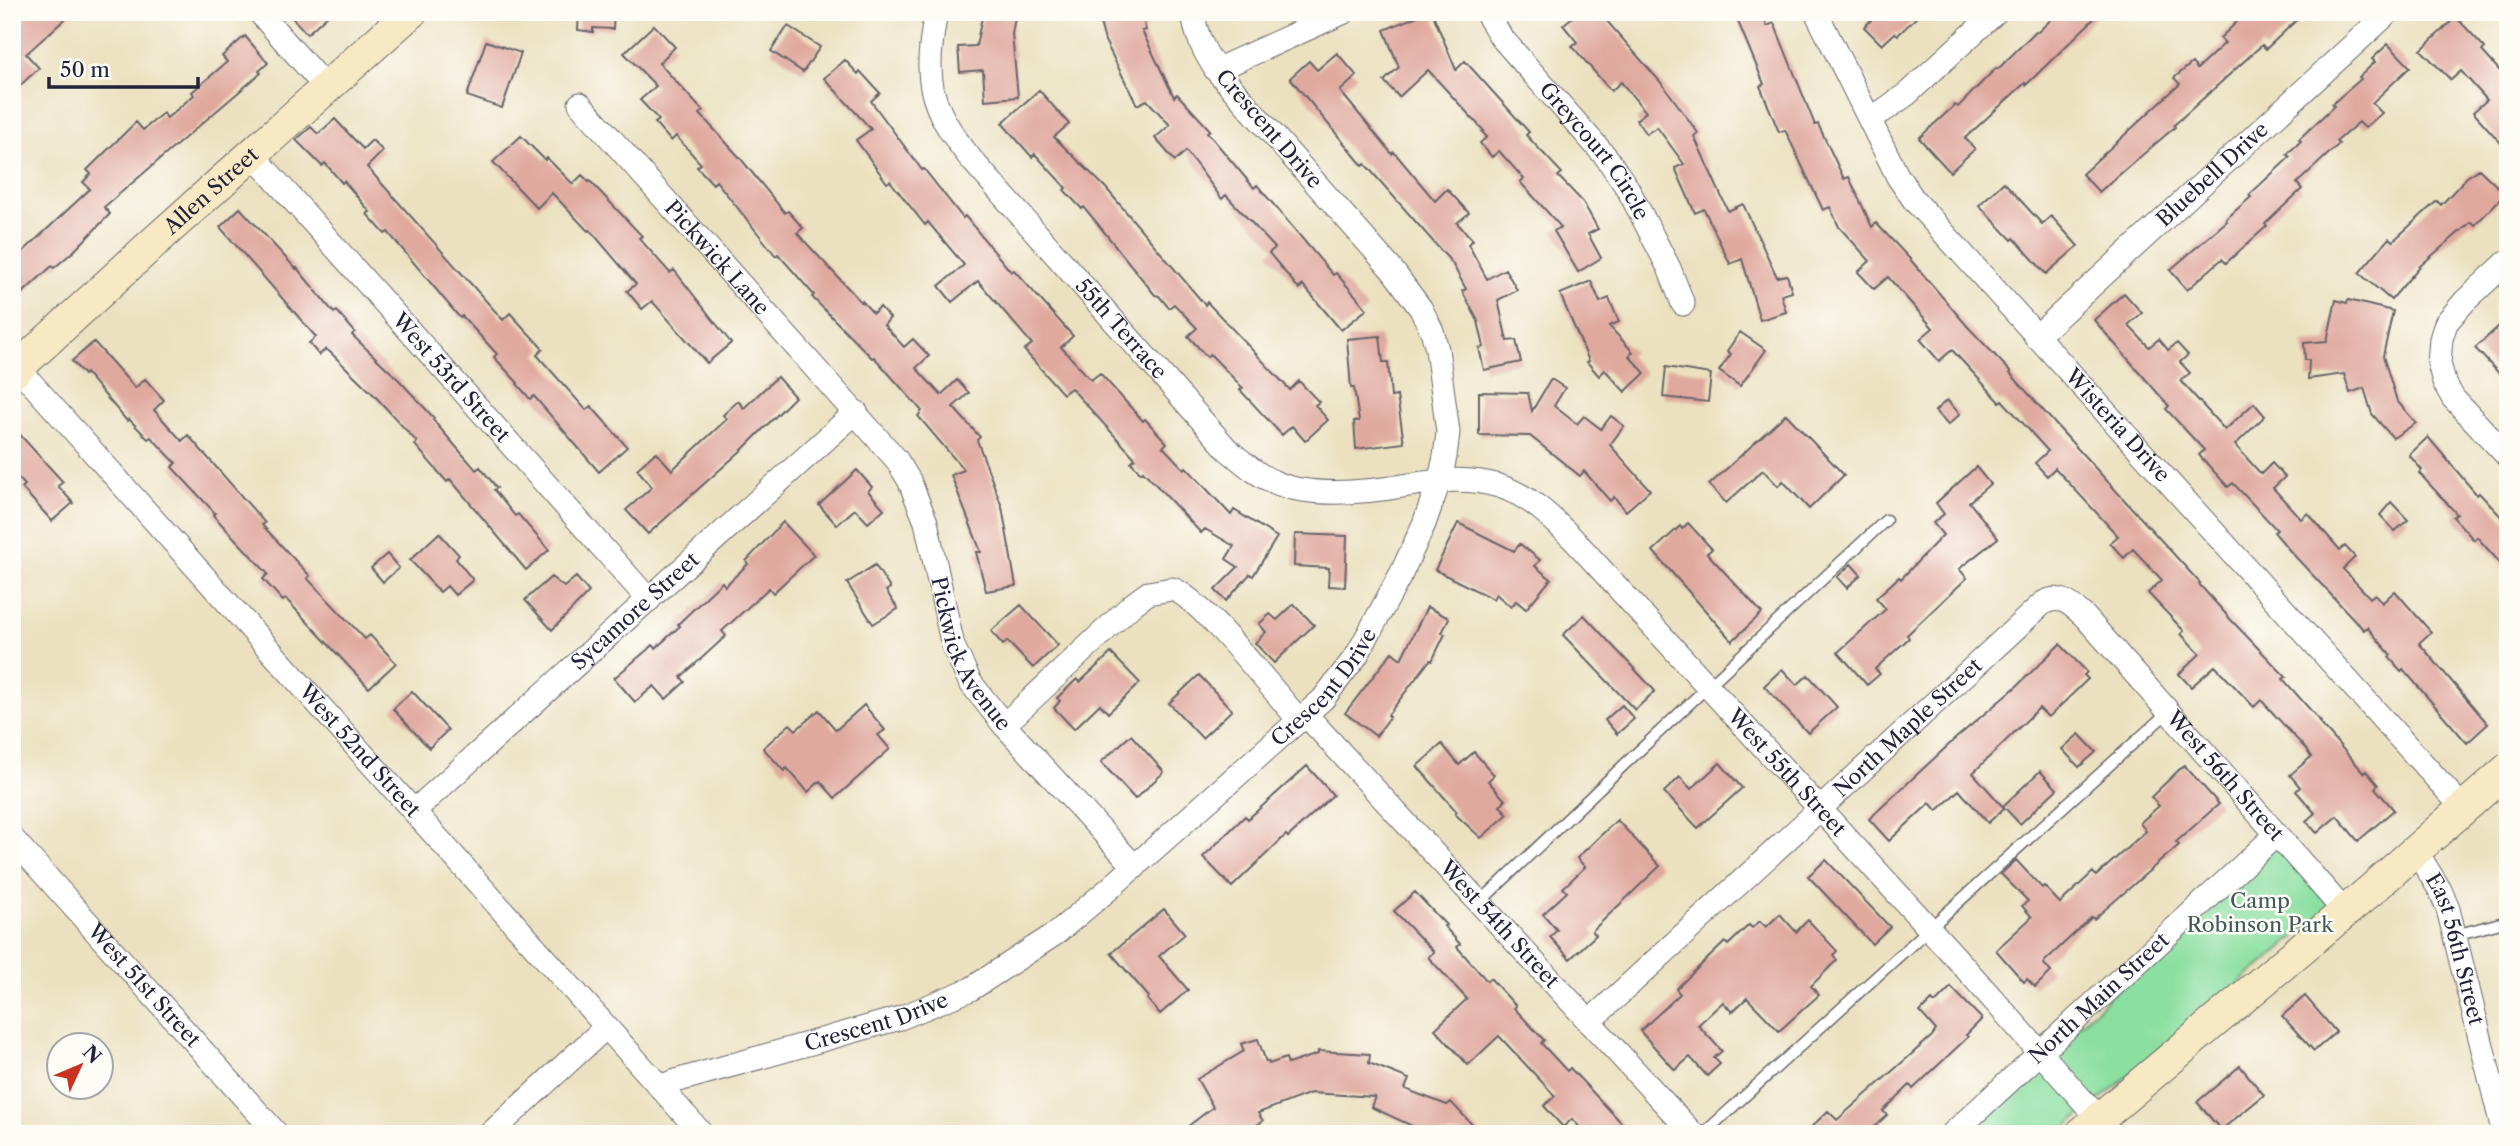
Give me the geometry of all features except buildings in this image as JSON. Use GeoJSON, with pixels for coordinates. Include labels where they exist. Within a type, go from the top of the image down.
{"type":"FeatureCollection","features":[{"type":"Feature","properties":{"kind":"main road","name":"Allen Street"},"geometry":{"type":"LineString","coordinates":[[15,370],[411,12]]}},
{"type":"Feature","properties":{"kind":"main road"},"geometry":{"type":"LineString","coordinates":[[2090,1126],[2345,912],[2508,769]]}},
{"type":"Feature","properties":{"kind":"street"},"geometry":{"type":"LineString","coordinates":[[259,12],[327,89]]}},
{"type":"Feature","properties":{"kind":"street","name":"55th Terrace"},"geometry":{"type":"LineString","coordinates":[[936,12],[930,47],[931,88],[948,130],[1228,450],[1270,481],[1311,491],[1337,492],[1440,480]]}},
{"type":"Feature","properties":{"kind":"street","name":"Crescent Drive"},"geometry":{"type":"LineString","coordinates":[[660,1087],[901,1018],[971,989],[1055,934],[1303,718],[1338,682],[1357,655],[1401,574],[1440,480],[1448,432],[1437,349],[1432,331],[1421,309],[1393,271],[1216,70],[1200,42],[1193,12]]}},
{"type":"Feature","properties":{"kind":"street"},"geometry":{"type":"LineString","coordinates":[[1216,70],[1344,12]]}},
{"type":"Feature","properties":{"kind":"street","name":"Greycourt Circle"},"geometry":{"type":"LineString","coordinates":[[1486,12],[1501,37],[1607,158],[1628,189],[1669,268],[1683,304]]}},
{"type":"Feature","properties":{"kind":"street","name":"Wisteria Drive"},"geometry":{"type":"LineString","coordinates":[[1816,12],[1905,189],[2463,808]]}},
{"type":"Feature","properties":{"kind":"street"},"geometry":{"type":"LineString","coordinates":[[1869,117],[1900,99],[1996,12]]}},
{"type":"Feature","properties":{"kind":"street","name":"Bluebell Drive"},"geometry":{"type":"LineString","coordinates":[[2036,337],[2389,12]]}},
{"type":"Feature","properties":{"kind":"street","name":"Pickwick Lane"},"geometry":{"type":"LineString","coordinates":[[580,104],[856,412]]}},
{"type":"Feature","properties":{"kind":"street","name":"West 53rd Street"},"geometry":{"type":"LineString","coordinates":[[253,155],[649,600]]}},
{"type":"Feature","properties":{"kind":"street"},"geometry":{"type":"LineString","coordinates":[[2508,261],[2465,301],[2446,323],[2441,339],[2439,363],[2444,382],[2454,398],[2508,457]]}},
{"type":"Feature","properties":{"kind":"street","name":"West 52nd Street"},"geometry":{"type":"LineString","coordinates":[[15,370],[702,1134]]}},
{"type":"Feature","properties":{"kind":"street","name":"Sycamore Street"},"geometry":{"type":"LineString","coordinates":[[414,811],[856,412]]}},
{"type":"Feature","properties":{"kind":"street","name":"Pickwick Avenue"},"geometry":{"type":"LineString","coordinates":[[856,412],[896,459],[926,522],[953,646],[970,682],[1004,725],[1135,867]]}},
{"type":"Feature","properties":{"kind":"street","name":"West 55th Street"},"geometry":{"type":"LineString","coordinates":[[1440,480],[1480,482],[1501,487],[1533,503],[1549,515],[2040,1052],[2090,1126]]}},
{"type":"Feature","properties":{"kind":"street","name":"West 54th Street"},"geometry":{"type":"LineString","coordinates":[[1004,725],[1132,604],[1148,593],[1172,589],[1190,599],[1693,1134]]}},
{"type":"Feature","properties":{"kind":"street","name":"North Maple Street"},"geometry":{"type":"LineString","coordinates":[[1589,1022],[2043,603],[2051,598],[2060,598],[2070,604],[2106,641]]}},
{"type":"Feature","properties":{"kind":"street","name":"West 56th Street"},"geometry":{"type":"LineString","coordinates":[[2106,641],[2345,912]]}},
{"type":"Feature","properties":{"kind":"street","name":"North Main Street"},"geometry":{"type":"LineString","coordinates":[[1952,1134],[2276,835]]}},
{"type":"Feature","properties":{"kind":"street","name":"West 51st Street"},"geometry":{"type":"LineString","coordinates":[[12,838],[277,1134]]}},
{"type":"Feature","properties":{"kind":"street","name":"East 56th Street"},"geometry":{"type":"LineString","coordinates":[[2416,851],[2440,890],[2455,935],[2504,1127]]}},
{"type":"Feature","properties":{"kind":"street"},"geometry":{"type":"LineString","coordinates":[[491,1134],[606,1027]]}},
{"type":"Feature","properties":{"kind":"lane"},"geometry":{"type":"LineString","coordinates":[[1478,904],[1886,520]]}},
{"type":"Feature","properties":{"kind":"lane"},"geometry":{"type":"LineString","coordinates":[[1703,1134],[2168,712]]}},
{"type":"Feature","properties":{"kind":"lane"},"geometry":{"type":"LineString","coordinates":[[2455,935],[2508,921]]}},
{"type":"Feature","properties":{"kind":"green space","name":"Camp Robinson Park"},"geometry":{"type":"Polygon","coordinates":[[[2275,843],[2332,906],[2058,1134],[1962,1134],[2275,843]]]}}]}
